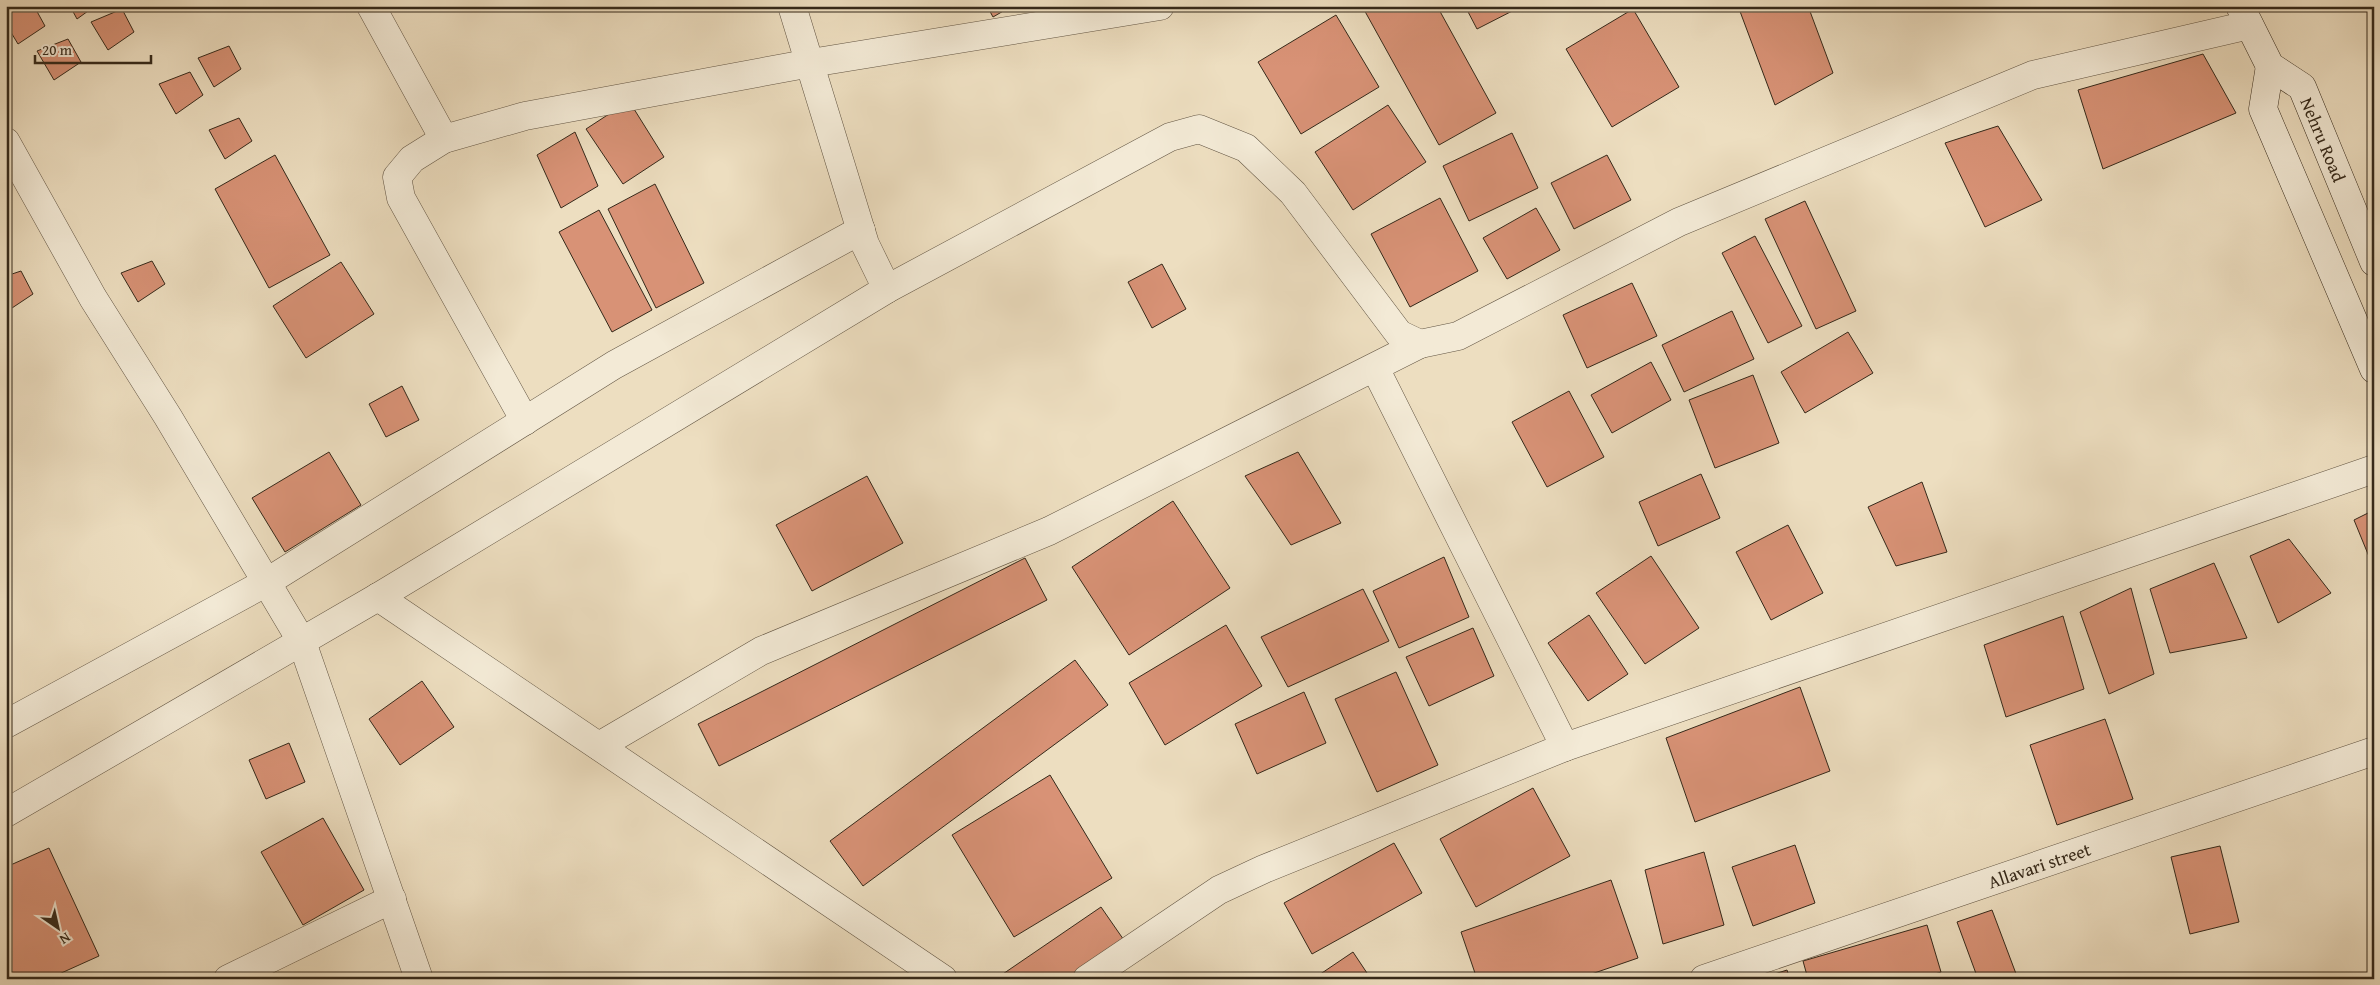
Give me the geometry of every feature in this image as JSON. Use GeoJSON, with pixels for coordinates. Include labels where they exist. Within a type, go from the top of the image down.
{"type":"FeatureCollection","features":[{"type":"Feature","properties":{"kind":"street"},"geometry":{"type":"LineString","coordinates":[[371,6],[444,139]]}},
{"type":"Feature","properties":{"kind":"street"},"geometry":{"type":"LineString","coordinates":[[792,6],[863,237],[883,281]]}},
{"type":"Feature","properties":{"kind":"street"},"geometry":{"type":"LineString","coordinates":[[525,421],[401,198],[396,177],[412,159],[444,139],[524,116],[811,63],[1160,6]]}},
{"type":"Feature","properties":{"kind":"street"},"geometry":{"type":"LineString","coordinates":[[599,746],[761,651],[1040,534],[1420,344],[1458,336],[1679,222],[2033,75],[2245,16],[2270,66],[2263,109],[2374,369]]}},
{"type":"Feature","properties":{"kind":"street","name":"Nehru Road"},"geometry":{"type":"LineString","coordinates":[[2270,66],[2302,86],[2374,262]]}},
{"type":"Feature","properties":{"kind":"street"},"geometry":{"type":"LineString","coordinates":[[6,813],[296,633],[378,597],[883,281],[1055,201],[1170,137],[1199,129],[1246,148],[1293,193],[1399,334],[1420,344]]}},
{"type":"Feature","properties":{"kind":"street"},"geometry":{"type":"LineString","coordinates":[[6,142],[93,298],[270,587],[296,633],[419,979]]}},
{"type":"Feature","properties":{"kind":"street"},"geometry":{"type":"LineString","coordinates":[[6,724],[270,587],[614,365],[863,237]]}},
{"type":"Feature","properties":{"kind":"street"},"geometry":{"type":"LineString","coordinates":[[1375,368],[1565,747]]}},
{"type":"Feature","properties":{"kind":"street"},"geometry":{"type":"LineString","coordinates":[[1086,979],[1219,890],[1264,869],[1565,747],[2374,469]]}},
{"type":"Feature","properties":{"kind":"street"},"geometry":{"type":"LineString","coordinates":[[378,597],[943,979]]}},
{"type":"Feature","properties":{"kind":"street","name":"Allavari street"},"geometry":{"type":"LineString","coordinates":[[1704,979],[2374,751]]}},
{"type":"Feature","properties":{"kind":"street"},"geometry":{"type":"LineString","coordinates":[[228,979],[392,899]]}},
{"type":"Feature","properties":{"kind":"building"},"geometry":{"type":"Polygon","coordinates":[[[24,6],[34,6],[45,26],[18,44],[6,24],[6,13],[24,6]]]}},
{"type":"Feature","properties":{"kind":"building"},"geometry":{"type":"Polygon","coordinates":[[[70,6],[95,6],[77,19],[70,6]]]}},
{"type":"Feature","properties":{"kind":"building"},"geometry":{"type":"Polygon","coordinates":[[[987,6],[1012,6],[993,17],[987,6]]]}},
{"type":"Feature","properties":{"kind":"building"},"geometry":{"type":"Polygon","coordinates":[[[1362,6],[1437,6],[1496,113],[1439,145],[1362,6]]]}},
{"type":"Feature","properties":{"kind":"building"},"geometry":{"type":"Polygon","coordinates":[[[1465,6],[1522,6],[1477,29],[1465,6]]]}},
{"type":"Feature","properties":{"kind":"building"},"geometry":{"type":"Polygon","coordinates":[[[1738,6],[1808,6],[1833,73],[1775,105],[1738,6]]]}},
{"type":"Feature","properties":{"kind":"building"},"geometry":{"type":"Polygon","coordinates":[[[122,9],[134,32],[108,50],[91,22],[122,9]]]}},
{"type":"Feature","properties":{"kind":"building"},"geometry":{"type":"Polygon","coordinates":[[[1633,9],[1679,87],[1612,127],[1566,49],[1633,9]]]}},
{"type":"Feature","properties":{"kind":"building"},"geometry":{"type":"Polygon","coordinates":[[[1336,15],[1379,87],[1301,134],[1258,62],[1336,15]]]}},
{"type":"Feature","properties":{"kind":"building"},"geometry":{"type":"Polygon","coordinates":[[[68,39],[81,62],[54,80],[37,51],[68,39]]]}},
{"type":"Feature","properties":{"kind":"building"},"geometry":{"type":"Polygon","coordinates":[[[229,46],[241,69],[214,87],[198,58],[229,46]]]}},
{"type":"Feature","properties":{"kind":"building"},"geometry":{"type":"Polygon","coordinates":[[[2203,54],[2236,113],[2103,169],[2078,90],[2203,54]]]}},
{"type":"Feature","properties":{"kind":"building"},"geometry":{"type":"Polygon","coordinates":[[[190,72],[203,95],[176,114],[159,84],[190,72]]]}},
{"type":"Feature","properties":{"kind":"building"},"geometry":{"type":"Polygon","coordinates":[[[629,101],[664,157],[623,184],[586,129],[629,101]]]}},
{"type":"Feature","properties":{"kind":"building"},"geometry":{"type":"Polygon","coordinates":[[[1388,105],[1426,162],[1353,210],[1315,152],[1388,105]]]}},
{"type":"Feature","properties":{"kind":"building"},"geometry":{"type":"Polygon","coordinates":[[[239,118],[252,141],[225,159],[209,130],[239,118]]]}},
{"type":"Feature","properties":{"kind":"building"},"geometry":{"type":"Polygon","coordinates":[[[1998,126],[2042,200],[1985,227],[1945,143],[1998,126]]]}},
{"type":"Feature","properties":{"kind":"building"},"geometry":{"type":"Polygon","coordinates":[[[575,132],[598,186],[561,208],[537,155],[575,132]]]}},
{"type":"Feature","properties":{"kind":"building"},"geometry":{"type":"Polygon","coordinates":[[[1512,133],[1538,188],[1469,221],[1443,166],[1512,133]]]}},
{"type":"Feature","properties":{"kind":"building"},"geometry":{"type":"Polygon","coordinates":[[[275,155],[330,255],[269,288],[215,189],[275,155]]]}},
{"type":"Feature","properties":{"kind":"building"},"geometry":{"type":"Polygon","coordinates":[[[1607,155],[1631,200],[1574,229],[1551,183],[1607,155]]]}},
{"type":"Feature","properties":{"kind":"building"},"geometry":{"type":"Polygon","coordinates":[[[655,184],[704,283],[656,308],[608,209],[655,184]]]}},
{"type":"Feature","properties":{"kind":"building"},"geometry":{"type":"Polygon","coordinates":[[[1440,198],[1478,271],[1410,307],[1371,234],[1440,198]]]}},
{"type":"Feature","properties":{"kind":"building"},"geometry":{"type":"Polygon","coordinates":[[[1805,201],[1856,311],[1816,329],[1765,219],[1805,201]]]}},
{"type":"Feature","properties":{"kind":"building"},"geometry":{"type":"Polygon","coordinates":[[[1536,208],[1560,250],[1507,279],[1483,238],[1536,208]]]}},
{"type":"Feature","properties":{"kind":"building"},"geometry":{"type":"Polygon","coordinates":[[[599,210],[652,310],[612,332],[559,232],[599,210]]]}},
{"type":"Feature","properties":{"kind":"building"},"geometry":{"type":"Polygon","coordinates":[[[1755,236],[1802,326],[1768,343],[1722,253],[1755,236]]]}},
{"type":"Feature","properties":{"kind":"building"},"geometry":{"type":"Polygon","coordinates":[[[152,261],[165,284],[138,302],[121,273],[152,261]]]}},
{"type":"Feature","properties":{"kind":"building"},"geometry":{"type":"Polygon","coordinates":[[[341,262],[374,314],[306,358],[273,306],[341,262]]]}},
{"type":"Feature","properties":{"kind":"building"},"geometry":{"type":"Polygon","coordinates":[[[1162,264],[1186,309],[1152,328],[1128,282],[1162,264]]]}},
{"type":"Feature","properties":{"kind":"building"},"geometry":{"type":"Polygon","coordinates":[[[21,271],[33,294],[6,312],[6,276],[21,271]]]}},
{"type":"Feature","properties":{"kind":"building"},"geometry":{"type":"Polygon","coordinates":[[[1632,283],[1657,336],[1587,368],[1563,315],[1632,283]]]}},
{"type":"Feature","properties":{"kind":"building"},"geometry":{"type":"Polygon","coordinates":[[[1732,311],[1754,359],[1684,392],[1662,345],[1732,311]]]}},
{"type":"Feature","properties":{"kind":"building"},"geometry":{"type":"Polygon","coordinates":[[[1848,332],[1873,373],[1805,413],[1781,372],[1848,332]]]}},
{"type":"Feature","properties":{"kind":"building"},"geometry":{"type":"Polygon","coordinates":[[[1651,362],[1671,400],[1612,433],[1591,395],[1651,362]]]}},
{"type":"Feature","properties":{"kind":"building"},"geometry":{"type":"Polygon","coordinates":[[[1753,375],[1779,443],[1715,468],[1689,400],[1753,375]]]}},
{"type":"Feature","properties":{"kind":"building"},"geometry":{"type":"Polygon","coordinates":[[[402,386],[419,420],[386,437],[369,404],[402,386]]]}},
{"type":"Feature","properties":{"kind":"building"},"geometry":{"type":"Polygon","coordinates":[[[1569,391],[1604,457],[1547,487],[1512,422],[1569,391]]]}},
{"type":"Feature","properties":{"kind":"building"},"geometry":{"type":"Polygon","coordinates":[[[6,452],[11,461],[6,465],[6,452]]]}},
{"type":"Feature","properties":{"kind":"building"},"geometry":{"type":"Polygon","coordinates":[[[329,452],[361,505],[285,552],[252,498],[329,452]]]}},
{"type":"Feature","properties":{"kind":"building"},"geometry":{"type":"Polygon","coordinates":[[[1298,452],[1341,523],[1291,545],[1245,476],[1298,452]]]}},
{"type":"Feature","properties":{"kind":"building"},"geometry":{"type":"Polygon","coordinates":[[[1701,474],[1720,518],[1658,546],[1639,502],[1701,474]]]}},
{"type":"Feature","properties":{"kind":"building"},"geometry":{"type":"Polygon","coordinates":[[[867,476],[903,543],[812,591],[776,525],[867,476]]]}},
{"type":"Feature","properties":{"kind":"building"},"geometry":{"type":"Polygon","coordinates":[[[1922,482],[1947,552],[1896,566],[1868,507],[1922,482]]]}},
{"type":"Feature","properties":{"kind":"building"},"geometry":{"type":"Polygon","coordinates":[[[1173,501],[1230,588],[1129,655],[1072,567],[1173,501]]]}},
{"type":"Feature","properties":{"kind":"building"},"geometry":{"type":"Polygon","coordinates":[[[2374,510],[2374,557],[2370,559],[2354,520],[2374,510]]]}},
{"type":"Feature","properties":{"kind":"building"},"geometry":{"type":"Polygon","coordinates":[[[1788,525],[1823,593],[1771,620],[1736,552],[1788,525]]]}},
{"type":"Feature","properties":{"kind":"building"},"geometry":{"type":"Polygon","coordinates":[[[2289,539],[2331,593],[2278,623],[2250,556],[2289,539]]]}},
{"type":"Feature","properties":{"kind":"building"},"geometry":{"type":"Polygon","coordinates":[[[1651,556],[1699,628],[1645,664],[1596,593],[1651,556]]]}},
{"type":"Feature","properties":{"kind":"building"},"geometry":{"type":"Polygon","coordinates":[[[1444,557],[1469,617],[1399,648],[1373,591],[1444,557]]]}},
{"type":"Feature","properties":{"kind":"building"},"geometry":{"type":"Polygon","coordinates":[[[1025,558],[1047,600],[719,766],[698,724],[1025,558]]]}},
{"type":"Feature","properties":{"kind":"building"},"geometry":{"type":"Polygon","coordinates":[[[2214,563],[2247,638],[2170,653],[2150,589],[2214,563]]]}},
{"type":"Feature","properties":{"kind":"building"},"geometry":{"type":"Polygon","coordinates":[[[2131,588],[2154,674],[2109,694],[2080,612],[2131,588]]]}},
{"type":"Feature","properties":{"kind":"building"},"geometry":{"type":"Polygon","coordinates":[[[1363,589],[1389,641],[1288,687],[1261,637],[1363,589]]]}},
{"type":"Feature","properties":{"kind":"building"},"geometry":{"type":"Polygon","coordinates":[[[1589,615],[1628,674],[1588,701],[1548,643],[1589,615]]]}},
{"type":"Feature","properties":{"kind":"building"},"geometry":{"type":"Polygon","coordinates":[[[2063,616],[2084,689],[2006,717],[1984,645],[2063,616]]]}},
{"type":"Feature","properties":{"kind":"building"},"geometry":{"type":"Polygon","coordinates":[[[1226,625],[1262,686],[1165,745],[1129,683],[1226,625]]]}},
{"type":"Feature","properties":{"kind":"building"},"geometry":{"type":"Polygon","coordinates":[[[1473,628],[1494,676],[1429,706],[1406,657],[1473,628]]]}},
{"type":"Feature","properties":{"kind":"building"},"geometry":{"type":"Polygon","coordinates":[[[1075,660],[1108,705],[863,886],[830,841],[1075,660]]]}},
{"type":"Feature","properties":{"kind":"building"},"geometry":{"type":"Polygon","coordinates":[[[1396,672],[1438,765],[1377,792],[1335,699],[1396,672]]]}},
{"type":"Feature","properties":{"kind":"building"},"geometry":{"type":"Polygon","coordinates":[[[422,681],[454,727],[400,765],[369,719],[422,681]]]}},
{"type":"Feature","properties":{"kind":"building"},"geometry":{"type":"Polygon","coordinates":[[[1800,687],[1830,771],[1695,822],[1666,738],[1800,687]]]}},
{"type":"Feature","properties":{"kind":"building"},"geometry":{"type":"Polygon","coordinates":[[[1304,692],[1326,743],[1257,774],[1235,724],[1304,692]]]}},
{"type":"Feature","properties":{"kind":"building"},"geometry":{"type":"Polygon","coordinates":[[[2105,719],[2133,799],[2057,825],[2030,745],[2105,719]]]}},
{"type":"Feature","properties":{"kind":"building"},"geometry":{"type":"Polygon","coordinates":[[[289,743],[305,782],[266,799],[249,760],[289,743]]]}},
{"type":"Feature","properties":{"kind":"building"},"geometry":{"type":"Polygon","coordinates":[[[1050,775],[1112,878],[1014,937],[952,835],[1050,775]]]}},
{"type":"Feature","properties":{"kind":"building"},"geometry":{"type":"Polygon","coordinates":[[[1533,788],[1570,856],[1476,907],[1440,839],[1533,788]]]}},
{"type":"Feature","properties":{"kind":"building"},"geometry":{"type":"Polygon","coordinates":[[[323,818],[364,890],[303,925],[261,852],[323,818]]]}},
{"type":"Feature","properties":{"kind":"building"},"geometry":{"type":"Polygon","coordinates":[[[1394,843],[1422,893],[1312,954],[1284,903],[1394,843]]]}},
{"type":"Feature","properties":{"kind":"building"},"geometry":{"type":"Polygon","coordinates":[[[1795,845],[1815,903],[1753,926],[1732,867],[1795,845]]]}},
{"type":"Feature","properties":{"kind":"building"},"geometry":{"type":"Polygon","coordinates":[[[2220,846],[2239,922],[2190,934],[2171,857],[2220,846]]]}},
{"type":"Feature","properties":{"kind":"building"},"geometry":{"type":"Polygon","coordinates":[[[49,848],[99,956],[48,979],[6,979],[6,867],[49,848]]]}},
{"type":"Feature","properties":{"kind":"building"},"geometry":{"type":"Polygon","coordinates":[[[1704,852],[1724,925],[1663,944],[1645,870],[1704,852]]]}},
{"type":"Feature","properties":{"kind":"building"},"geometry":{"type":"Polygon","coordinates":[[[1611,880],[1638,958],[1577,979],[1477,979],[1461,932],[1611,880]]]}},
{"type":"Feature","properties":{"kind":"building"},"geometry":{"type":"Polygon","coordinates":[[[1101,907],[1128,946],[1079,979],[997,978],[1101,907]]]}},
{"type":"Feature","properties":{"kind":"building"},"geometry":{"type":"Polygon","coordinates":[[[1992,910],[2018,979],[1978,979],[1957,922],[1992,910]]]}},
{"type":"Feature","properties":{"kind":"building"},"geometry":{"type":"Polygon","coordinates":[[[1927,925],[1941,972],[1919,979],[1808,979],[1803,961],[1927,925]]]}},
{"type":"Feature","properties":{"kind":"building"},"geometry":{"type":"Polygon","coordinates":[[[1353,952],[1371,979],[1313,979],[1353,952]]]}},
{"type":"Feature","properties":{"kind":"building"},"geometry":{"type":"Polygon","coordinates":[[[266,969],[271,979],[246,979],[266,969]]]}},
{"type":"Feature","properties":{"kind":"building"},"geometry":{"type":"Polygon","coordinates":[[[1787,970],[1790,979],[1759,979],[1787,970]]]}}]}
